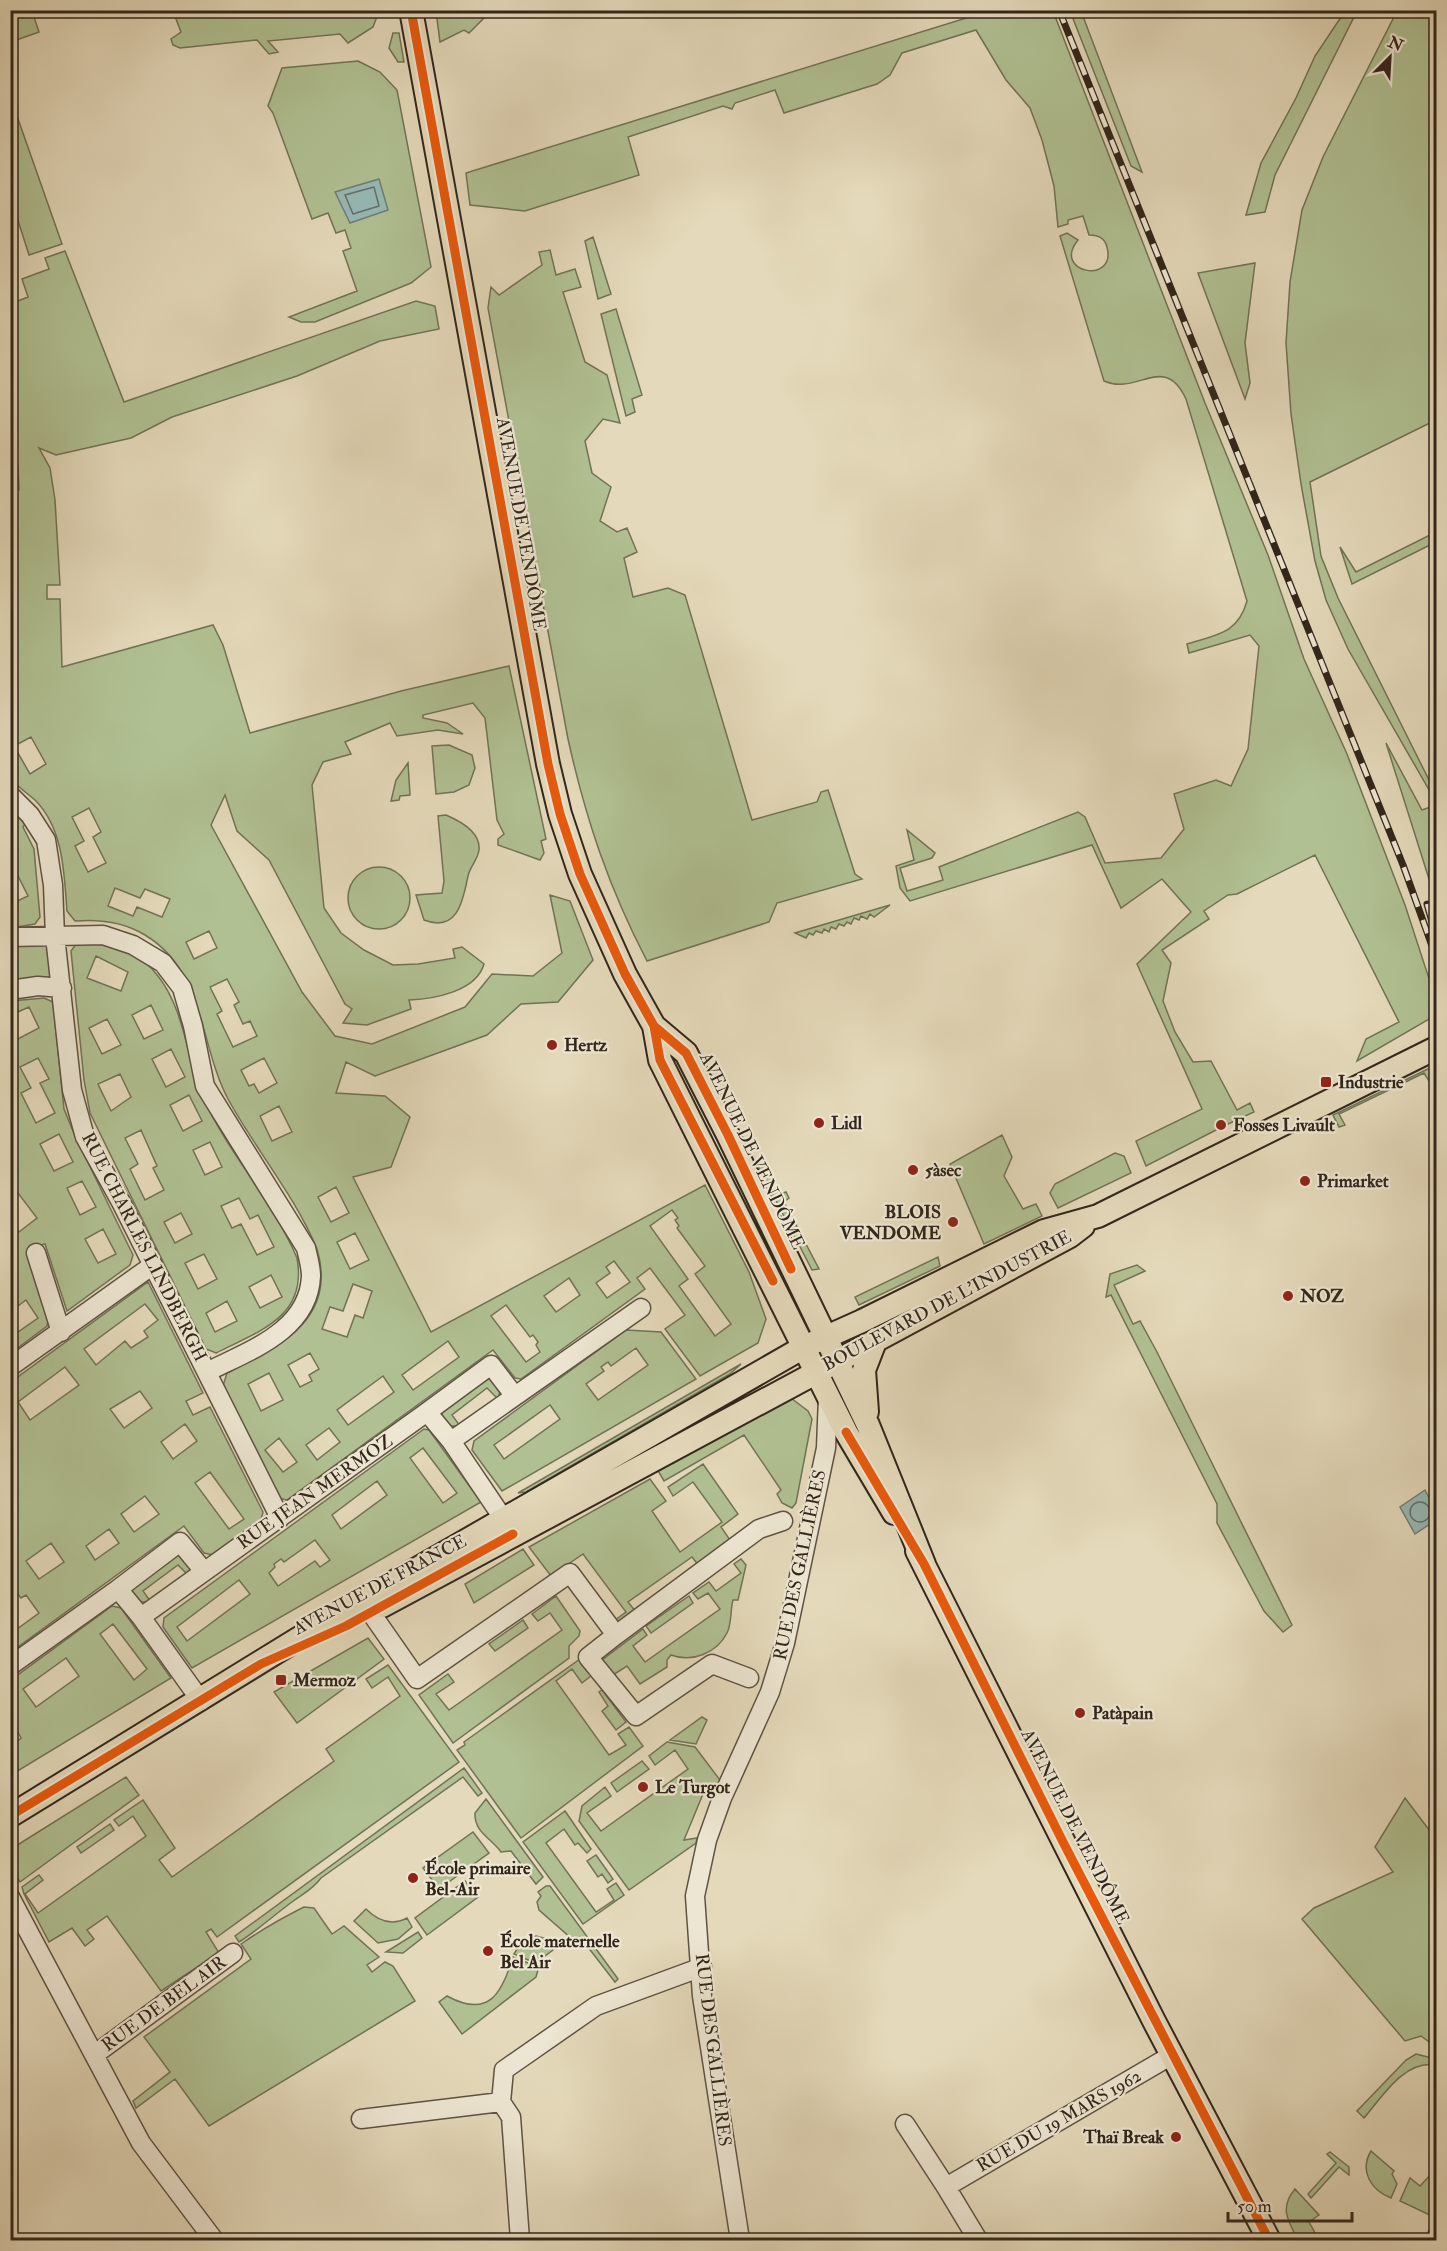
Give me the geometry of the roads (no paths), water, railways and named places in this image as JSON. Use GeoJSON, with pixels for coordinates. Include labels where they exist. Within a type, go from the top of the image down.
{"type":"FeatureCollection","features":[{"type":"Feature","properties":{"kind":"main road","name":"AVENUE DE VENDÔME"},"geometry":{"type":"LineString","coordinates":[[411,10],[548,764],[560,814],[580,874],[625,974],[654,1026],[660,1060],[828,1397],[846,1432],[924,1564],[1266,2238]]}},
{"type":"Feature","properties":{"kind":"main road","name":"AVENUE DE VENDÔME"},"geometry":{"type":"LineString","coordinates":[[654,1026],[686,1053],[728,1135],[868,1425],[924,1564]]}},
{"type":"Feature","properties":{"kind":"main road"},"geometry":{"type":"LineString","coordinates":[[1098,1216],[1437,1048]]}},
{"type":"Feature","properties":{"kind":"main road","name":"BOULEVARD DE L'INDUSTRIE"},"geometry":{"type":"LineString","coordinates":[[825,1336],[862,1322],[1044,1230],[1098,1216]]}},
{"type":"Feature","properties":{"kind":"main road","name":"BOULEVARD DE L'INDUSTRIE"},"geometry":{"type":"LineString","coordinates":[[816,1371],[1071,1236],[1098,1216]]}},
{"type":"Feature","properties":{"kind":"main road","name":"AVENUE DE FRANCE"},"geometry":{"type":"LineString","coordinates":[[10,1816],[261,1664],[509,1526],[825,1336]]}},
{"type":"Feature","properties":{"kind":"main road"},"geometry":{"type":"LineString","coordinates":[[868,1425],[864,1370],[876,1339]]}},
{"type":"Feature","properties":{"kind":"main road","name":"AVENUE DE FRANCE"},"geometry":{"type":"LineString","coordinates":[[509,1526],[816,1371]]}},
{"type":"Feature","properties":{"kind":"street","name":"RUE CHARLES LINDBERGH"},"geometry":{"type":"LineString","coordinates":[[10,795],[30,815],[46,840],[53,885],[55,936],[72,1090],[85,1137],[153,1265],[280,1518]]}},
{"type":"Feature","properties":{"kind":"street"},"geometry":{"type":"LineString","coordinates":[[10,937],[103,936],[133,945],[163,963],[182,988],[206,1086],[306,1248],[311,1275],[307,1301],[293,1323],[266,1342],[207,1372]]}},
{"type":"Feature","properties":{"kind":"street"},"geometry":{"type":"LineString","coordinates":[[10,990],[38,986],[62,988]]}},
{"type":"Feature","properties":{"kind":"street"},"geometry":{"type":"LineString","coordinates":[[36,1253],[61,1332]]}},
{"type":"Feature","properties":{"kind":"street"},"geometry":{"type":"LineString","coordinates":[[10,1367],[153,1265]]}},
{"type":"Feature","properties":{"kind":"street"},"geometry":{"type":"LineString","coordinates":[[451,1441],[641,1308]]}},
{"type":"Feature","properties":{"kind":"street","name":"RUE JEAN MERMOZ"},"geometry":{"type":"LineString","coordinates":[[141,1617],[203,1570],[280,1518],[491,1365],[514,1395]]}},
{"type":"Feature","properties":{"kind":"street","name":"RUE DES GALLIÈRES"},"geometry":{"type":"LineString","coordinates":[[740,2241],[702,1996],[702,1967],[695,1896],[704,1851],[722,1798],[770,1692],[785,1643],[826,1448],[828,1397]]}},
{"type":"Feature","properties":{"kind":"street"},"geometry":{"type":"LineString","coordinates":[[427,1412],[451,1441],[509,1526]]}},
{"type":"Feature","properties":{"kind":"street","name":"RUE DES GALLIÈRES"},"geometry":{"type":"LineString","coordinates":[[826,1448],[846,1432]]}},
{"type":"Feature","properties":{"kind":"street"},"geometry":{"type":"LineString","coordinates":[[750,1678],[712,1664],[636,1716],[588,1656],[759,1529],[783,1521]]}},
{"type":"Feature","properties":{"kind":"street"},"geometry":{"type":"LineString","coordinates":[[10,1666],[180,1542],[203,1570]]}},
{"type":"Feature","properties":{"kind":"street"},"geometry":{"type":"LineString","coordinates":[[367,1606],[417,1679],[570,1573],[616,1635]]}},
{"type":"Feature","properties":{"kind":"street"},"geometry":{"type":"LineString","coordinates":[[118,1589],[141,1617],[201,1701]]}},
{"type":"Feature","properties":{"kind":"street","name":"RUE DE BEL AIR"},"geometry":{"type":"LineString","coordinates":[[10,1897],[141,2143],[210,2239]]}},
{"type":"Feature","properties":{"kind":"street","name":"RUE DE BEL AIR"},"geometry":{"type":"LineString","coordinates":[[94,2055],[233,1953]]}},
{"type":"Feature","properties":{"kind":"street"},"geometry":{"type":"LineString","coordinates":[[520,2241],[511,2117],[501,2102],[504,2070],[596,2006],[702,1967]]}},
{"type":"Feature","properties":{"kind":"street","name":"RUE DU 19 MARS 1962"},"geometry":{"type":"LineString","coordinates":[[946,2187],[1172,2055]]}},
{"type":"Feature","properties":{"kind":"street"},"geometry":{"type":"LineString","coordinates":[[361,2119],[501,2102]]}},
{"type":"Feature","properties":{"kind":"street"},"geometry":{"type":"LineString","coordinates":[[905,2124],[978,2241]]}},
{"type":"Feature","properties":{"kind":"water"},"geometry":{"type":"Polygon","coordinates":[[[379,179],[388,210],[350,223],[335,192],[379,179]]]}},
{"type":"Feature","properties":{"kind":"water"},"geometry":{"type":"Polygon","coordinates":[[[1425,1490],[1436,1511],[1436,1520],[1415,1534],[1400,1507],[1425,1490]]]}},
{"type":"Feature","properties":{"kind":"railway"},"geometry":{"type":"LineString","coordinates":[[1059,10],[1403,865],[1436,957]]}},
{"type":"Feature","properties":{"kind":"railway"},"geometry":{"type":"LineString","coordinates":[[1427,904],[1433,925]]}},
{"type":"Feature","properties":{"kind":"place","name":"Hertz"},"geometry":{"type":"Point","coordinates":[552,1045]}},
{"type":"Feature","properties":{"kind":"place","name":"Industrie"},"geometry":{"type":"Point","coordinates":[1326,1082]}},
{"type":"Feature","properties":{"kind":"place","name":"Lidl"},"geometry":{"type":"Point","coordinates":[819,1123]}},
{"type":"Feature","properties":{"kind":"place","name":"Fosses Livault"},"geometry":{"type":"Point","coordinates":[1221,1125]}},
{"type":"Feature","properties":{"kind":"place","name":"5àsec"},"geometry":{"type":"Point","coordinates":[913,1170]}},
{"type":"Feature","properties":{"kind":"place","name":"Primarket"},"geometry":{"type":"Point","coordinates":[1305,1181]}},
{"type":"Feature","properties":{"kind":"place","name":"BLOIS VENDOME"},"geometry":{"type":"Point","coordinates":[953,1222]}},
{"type":"Feature","properties":{"kind":"place","name":"NOZ"},"geometry":{"type":"Point","coordinates":[1288,1296]}},
{"type":"Feature","properties":{"kind":"place","name":"Mermoz"},"geometry":{"type":"Point","coordinates":[281,1680]}},
{"type":"Feature","properties":{"kind":"place","name":"Patàpain"},"geometry":{"type":"Point","coordinates":[1080,1713]}},
{"type":"Feature","properties":{"kind":"place","name":"Le Turgot"},"geometry":{"type":"Point","coordinates":[643,1787]}},
{"type":"Feature","properties":{"kind":"place","name":"École primaire Bel-Air"},"geometry":{"type":"Point","coordinates":[413,1878]}},
{"type":"Feature","properties":{"kind":"place","name":"École maternelle Bel Air"},"geometry":{"type":"Point","coordinates":[488,1951]}},
{"type":"Feature","properties":{"kind":"place","name":"Thaï Break"},"geometry":{"type":"Point","coordinates":[1176,2137]}}]}
